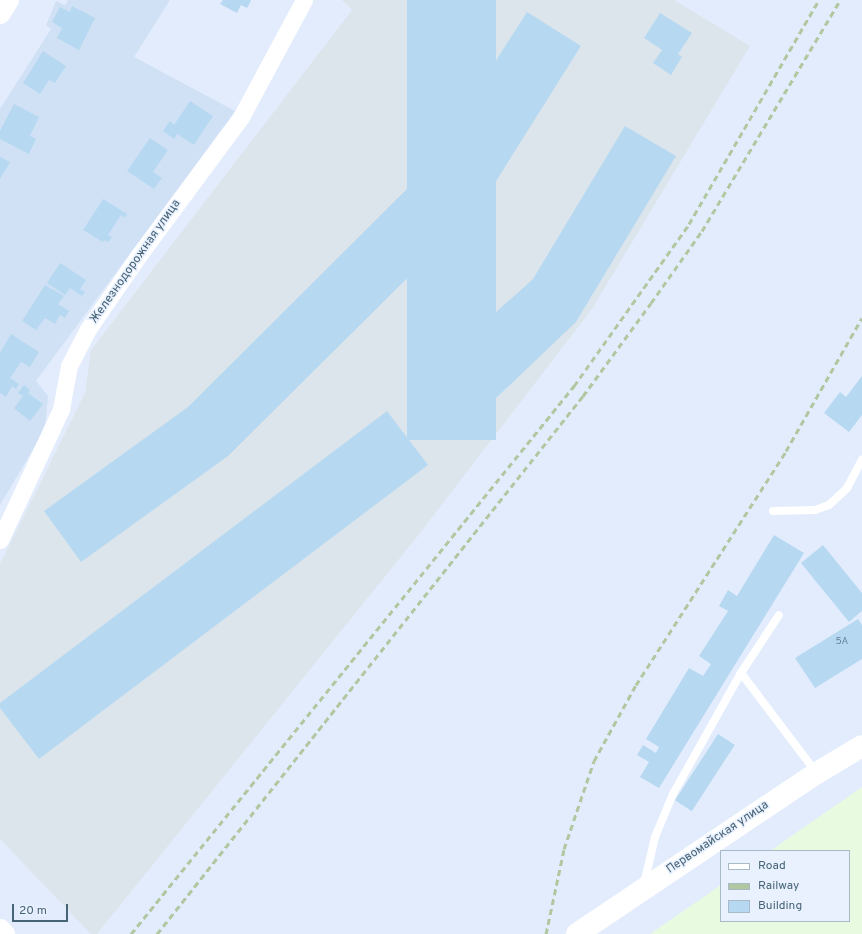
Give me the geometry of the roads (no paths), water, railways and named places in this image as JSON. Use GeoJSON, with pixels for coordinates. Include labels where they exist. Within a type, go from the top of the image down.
{"type":"FeatureCollection","features":[{"type":"Feature","properties":{"kind":"main road"},"geometry":{"type":"LineString","coordinates":[[0,13],[8,0]]}},
{"type":"Feature","properties":{"kind":"main road","name":"Первомайская улица"},"geometry":{"type":"LineString","coordinates":[[577,934],[643,888],[817,773],[862,746]]}},
{"type":"Feature","properties":{"kind":"main road"},"geometry":{"type":"LineString","coordinates":[[0,930],[4,934]]}},
{"type":"Feature","properties":{"kind":"street","name":"Железнодорожная улица"},"geometry":{"type":"LineString","coordinates":[[0,540],[61,409],[69,366],[88,329],[139,255],[241,117],[304,0]]}},
{"type":"Feature","properties":{"kind":"lane"},"geometry":{"type":"LineString","coordinates":[[773,511],[815,510],[829,505],[847,488],[862,460]]}},
{"type":"Feature","properties":{"kind":"lane"},"geometry":{"type":"LineString","coordinates":[[643,888],[655,838],[674,794],[742,674],[779,615]]}},
{"type":"Feature","properties":{"kind":"lane"},"geometry":{"type":"LineString","coordinates":[[742,674],[817,773]]}},
{"type":"Feature","properties":{"kind":"railway"},"geometry":{"type":"LineString","coordinates":[[131,934],[574,386],[689,224],[819,0]]}},
{"type":"Feature","properties":{"kind":"railway"},"geometry":{"type":"LineString","coordinates":[[157,934],[583,396],[702,231],[840,0]]}},
{"type":"Feature","properties":{"kind":"railway"},"geometry":{"type":"LineString","coordinates":[[546,934],[564,849],[594,761],[636,685],[786,451],[862,318]]}}]}
